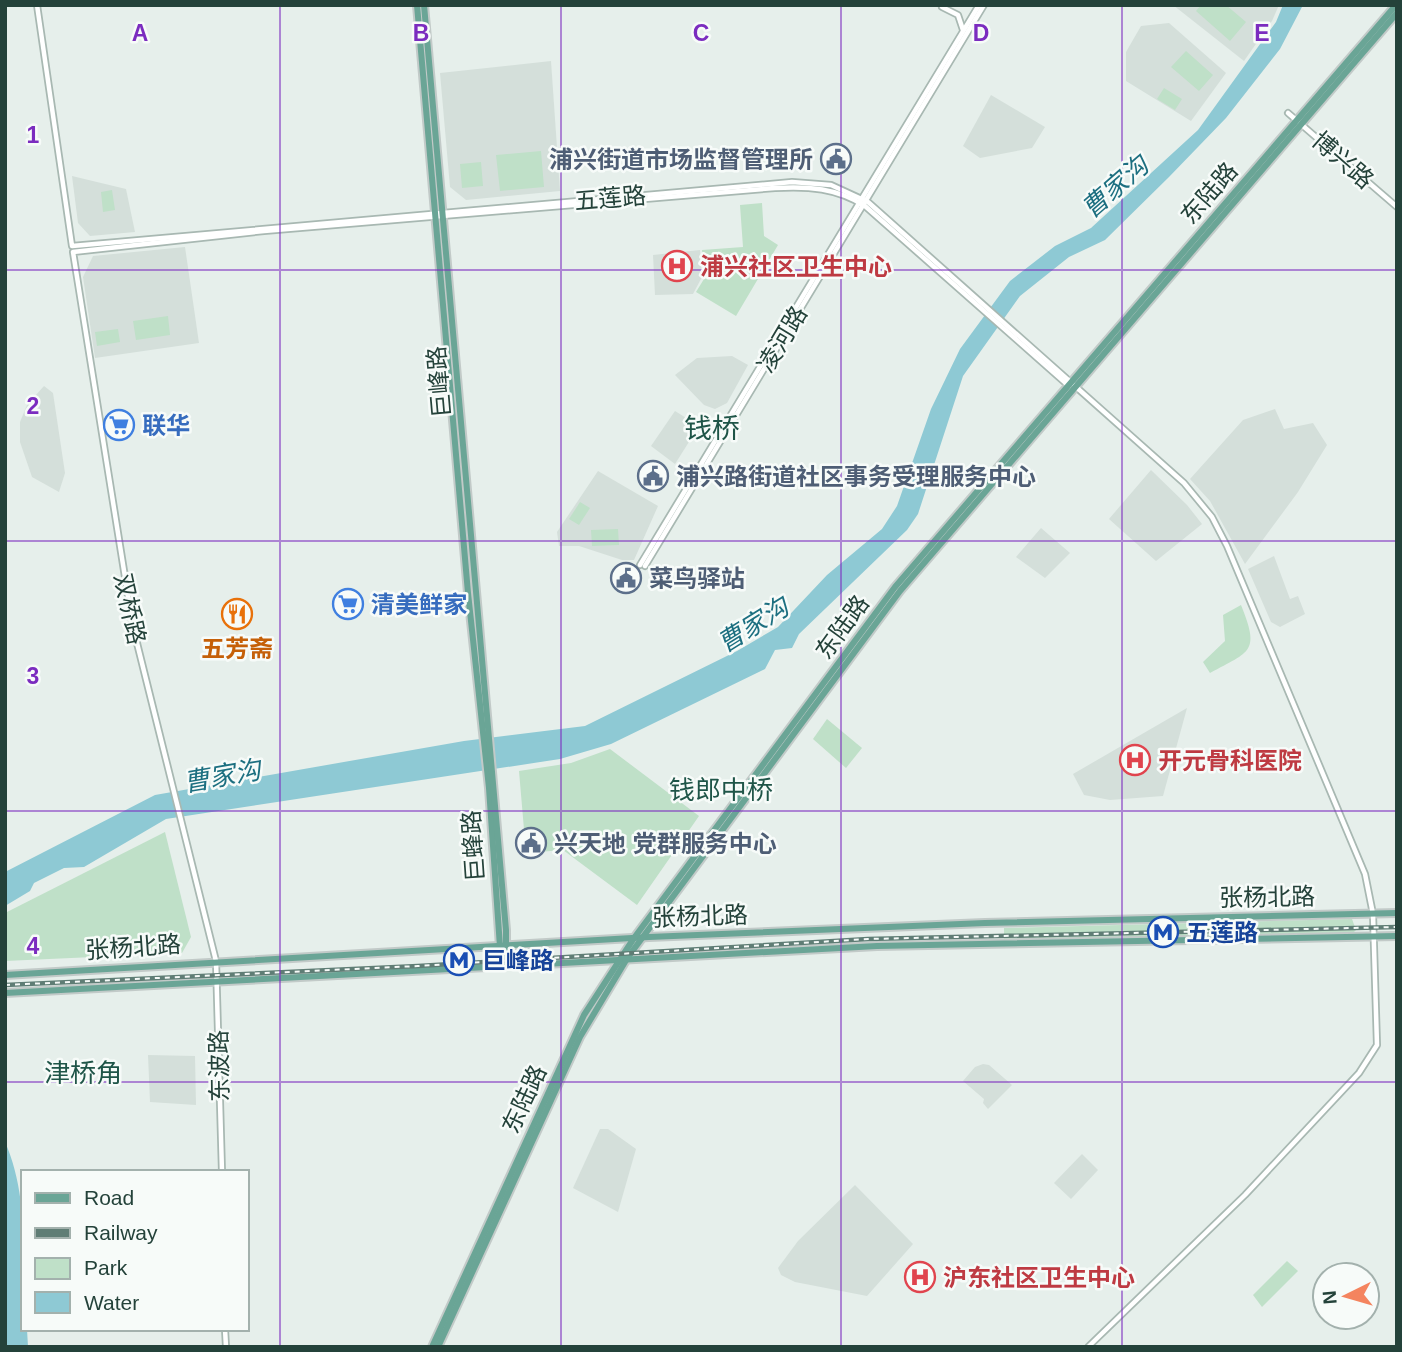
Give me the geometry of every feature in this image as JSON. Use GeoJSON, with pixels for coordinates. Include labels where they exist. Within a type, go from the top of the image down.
{"type":"FeatureCollection","features":[{"type":"Feature","properties":{"kind":"main road","name":"巨峰路"},"geometry":{"type":"LineString","coordinates":[[417,5],[439,215],[506,964]]}},
{"type":"Feature","properties":{"kind":"main road","name":"巨峰路"},"geometry":{"type":"LineString","coordinates":[[424,5],[439,215]]}},
{"type":"Feature","properties":{"kind":"main road","name":"东陆路"},"geometry":{"type":"LineString","coordinates":[[1299,122],[1396,5]]}},
{"type":"Feature","properties":{"kind":"main road","name":"东陆路"},"geometry":{"type":"LineString","coordinates":[[432,1347],[575,1034],[624,957],[886,600],[1299,122],[1397,13]]}},
{"type":"Feature","properties":{"kind":"main road","name":"张杨北路"},"geometry":{"type":"LineString","coordinates":[[9,975],[638,938],[985,923],[1397,913]]}},
{"type":"Feature","properties":{"kind":"main road","name":"张杨北路"},"geometry":{"type":"LineString","coordinates":[[7,993],[624,957],[877,946],[1397,936]]}},
{"type":"Feature","properties":{"kind":"main road","name":"东陆路"},"geometry":{"type":"LineString","coordinates":[[438,1347],[580,1037],[624,957]]}},
{"type":"Feature","properties":{"kind":"street","name":"双桥路"},"geometry":{"type":"LineString","coordinates":[[37,5],[121,564],[216,961]]}},
{"type":"Feature","properties":{"kind":"street","name":"凌河路"},"geometry":{"type":"LineString","coordinates":[[643,565],[979,5]]}},
{"type":"Feature","properties":{"kind":"street","name":"凌河路"},"geometry":{"type":"LineString","coordinates":[[862,201],[984,5]]}},
{"type":"Feature","properties":{"kind":"street"},"geometry":{"type":"LineString","coordinates":[[942,6],[958,15],[963,31]]}},
{"type":"Feature","properties":{"kind":"street","name":"博兴路"},"geometry":{"type":"LineString","coordinates":[[1288,113],[1397,207]]}},
{"type":"Feature","properties":{"kind":"street","name":"五莲路"},"geometry":{"type":"LineString","coordinates":[[73,249],[439,215],[793,187],[830,190],[862,201],[1184,483],[1217,526],[1365,874],[1373,914],[1377,1045],[1359,1073],[1245,1195],[1088,1347]]}},
{"type":"Feature","properties":{"kind":"street","name":"东波路"},"geometry":{"type":"LineString","coordinates":[[216,961],[222,1170]]}},
{"type":"Feature","properties":{"kind":"shaded area"},"geometry":{"type":"Polygon","coordinates":[[[1173,5],[1279,5],[1272,21],[1244,61],[1173,5]]]}},
{"type":"Feature","properties":{"kind":"shaded area"},"geometry":{"type":"Polygon","coordinates":[[[1169,23],[1226,73],[1191,121],[1126,81],[1126,52],[1141,26],[1169,23]]]}},
{"type":"Feature","properties":{"kind":"shaded area"},"geometry":{"type":"Polygon","coordinates":[[[551,61],[560,191],[466,200],[450,187],[440,73],[551,61]]]}},
{"type":"Feature","properties":{"kind":"shaded area"},"geometry":{"type":"Polygon","coordinates":[[[991,95],[1045,127],[1032,148],[980,158],[963,146],[991,95]]]}},
{"type":"Feature","properties":{"kind":"shaded area"},"geometry":{"type":"Polygon","coordinates":[[[72,176],[126,189],[135,232],[90,236],[78,223],[72,176]]]}},
{"type":"Feature","properties":{"kind":"shaded area"},"geometry":{"type":"Polygon","coordinates":[[[185,247],[199,343],[95,358],[83,277],[93,256],[185,247]]]}},
{"type":"Feature","properties":{"kind":"shaded area","name":"浦兴社区卫生中心"},"geometry":{"type":"Polygon","coordinates":[[[700,250],[702,277],[693,294],[655,295],[653,255],[700,250]]]}},
{"type":"Feature","properties":{"kind":"shaded area"},"geometry":{"type":"Polygon","coordinates":[[[732,356],[748,365],[727,403],[715,409],[704,405],[675,375],[697,358],[732,356]]]}},
{"type":"Feature","properties":{"kind":"shaded area"},"geometry":{"type":"Polygon","coordinates":[[[44,386],[53,393],[65,473],[59,492],[32,477],[20,442],[20,422],[27,405],[44,386]]]}},
{"type":"Feature","properties":{"kind":"shaded area"},"geometry":{"type":"Polygon","coordinates":[[[1275,409],[1284,429],[1313,423],[1327,445],[1298,492],[1245,564],[1210,501],[1190,479],[1243,420],[1275,409]]]}},
{"type":"Feature","properties":{"kind":"shaded area"},"geometry":{"type":"Polygon","coordinates":[[[675,411],[699,426],[675,464],[651,446],[675,411]]]}},
{"type":"Feature","properties":{"kind":"shaded area"},"geometry":{"type":"Polygon","coordinates":[[[1151,470],[1187,505],[1202,524],[1156,561],[1109,519],[1151,470]]]}},
{"type":"Feature","properties":{"kind":"shaded area"},"geometry":{"type":"Polygon","coordinates":[[[598,471],[658,506],[634,560],[622,560],[579,546],[559,546],[557,532],[598,471]]]}},
{"type":"Feature","properties":{"kind":"shaded area"},"geometry":{"type":"Polygon","coordinates":[[[1041,528],[1070,553],[1045,578],[1016,557],[1041,528]]]}},
{"type":"Feature","properties":{"kind":"shaded area"},"geometry":{"type":"Polygon","coordinates":[[[1274,556],[1290,599],[1298,596],[1305,614],[1280,627],[1271,622],[1248,569],[1274,556]]]}},
{"type":"Feature","properties":{"kind":"shaded area","name":"开元骨科医院"},"geometry":{"type":"Polygon","coordinates":[[[1187,708],[1163,796],[1110,800],[1084,795],[1073,774],[1187,708]]]}},
{"type":"Feature","properties":{"kind":"shaded area"},"geometry":{"type":"Polygon","coordinates":[[[148,1055],[195,1056],[196,1105],[150,1102],[148,1055]]]}},
{"type":"Feature","properties":{"kind":"shaded area"},"geometry":{"type":"Polygon","coordinates":[[[989,1065],[1012,1085],[988,1109],[983,1103],[984,1099],[963,1081],[975,1067],[989,1065]]]}},
{"type":"Feature","properties":{"kind":"shaded area"},"geometry":{"type":"Polygon","coordinates":[[[600,1129],[608,1129],[636,1149],[618,1212],[573,1188],[600,1129]]]}},
{"type":"Feature","properties":{"kind":"shaded area"},"geometry":{"type":"Polygon","coordinates":[[[1082,1154],[1098,1170],[1071,1199],[1054,1183],[1082,1154]]]}},
{"type":"Feature","properties":{"kind":"shaded area"},"geometry":{"type":"Polygon","coordinates":[[[855,1185],[913,1244],[867,1296],[795,1282],[781,1275],[778,1268],[798,1241],[855,1185]]]}},
{"type":"Feature","properties":{"kind":"green space"},"geometry":{"type":"Polygon","coordinates":[[[1201,5],[1226,5],[1246,22],[1230,41],[1196,11],[1201,5]]]}},
{"type":"Feature","properties":{"kind":"green space"},"geometry":{"type":"Polygon","coordinates":[[[1186,51],[1213,75],[1199,91],[1171,67],[1186,51]]]}},
{"type":"Feature","properties":{"kind":"green space"},"geometry":{"type":"Polygon","coordinates":[[[1164,88],[1182,99],[1175,110],[1157,99],[1164,88]]]}},
{"type":"Feature","properties":{"kind":"green space"},"geometry":{"type":"Polygon","coordinates":[[[541,151],[544,187],[500,191],[496,155],[541,151]]]}},
{"type":"Feature","properties":{"kind":"green space"},"geometry":{"type":"Polygon","coordinates":[[[481,162],[483,186],[462,188],[460,164],[481,162]]]}},
{"type":"Feature","properties":{"kind":"green space"},"geometry":{"type":"Polygon","coordinates":[[[112,190],[115,210],[103,212],[101,192],[112,190]]]}},
{"type":"Feature","properties":{"kind":"green space"},"geometry":{"type":"Polygon","coordinates":[[[762,203],[764,236],[778,245],[736,316],[696,292],[704,279],[702,250],[743,247],[740,205],[762,203]]]}},
{"type":"Feature","properties":{"kind":"green space"},"geometry":{"type":"Polygon","coordinates":[[[168,316],[170,335],[136,340],[133,321],[168,316]]]}},
{"type":"Feature","properties":{"kind":"green space"},"geometry":{"type":"Polygon","coordinates":[[[118,329],[120,342],[97,346],[95,332],[118,329]]]}},
{"type":"Feature","properties":{"kind":"green space"},"geometry":{"type":"Polygon","coordinates":[[[580,502],[590,508],[579,525],[569,519],[580,502]]]}},
{"type":"Feature","properties":{"kind":"green space"},"geometry":{"type":"Polygon","coordinates":[[[618,529],[619,545],[592,546],[591,530],[618,529]]]}},
{"type":"Feature","properties":{"kind":"green space"},"geometry":{"type":"Polygon","coordinates":[[[1241,605],[1250,632],[1248,648],[1235,660],[1210,673],[1203,662],[1225,641],[1223,615],[1241,605]]]}},
{"type":"Feature","properties":{"kind":"green space"},"geometry":{"type":"Polygon","coordinates":[[[827,719],[862,748],[846,768],[813,739],[827,719]]]}},
{"type":"Feature","properties":{"kind":"green space"},"geometry":{"type":"Polygon","coordinates":[[[610,749],[699,816],[637,905],[563,850],[526,853],[519,771],[571,763],[610,749]]]}},
{"type":"Feature","properties":{"kind":"green space"},"geometry":{"type":"Polygon","coordinates":[[[165,832],[191,937],[182,953],[5,961],[5,913],[165,832]]]}},
{"type":"Feature","properties":{"kind":"green space"},"geometry":{"type":"Polygon","coordinates":[[[1352,919],[1356,930],[1352,934],[1004,940],[1004,928],[1352,919]]]}},
{"type":"Feature","properties":{"kind":"green space"},"geometry":{"type":"Polygon","coordinates":[[[1287,1261],[1298,1271],[1262,1307],[1253,1295],[1287,1261]]]}},
{"type":"Feature","properties":{"kind":"water","name":"曹家沟"},"geometry":{"type":"Polygon","coordinates":[[[1283,5],[1303,5],[1280,49],[1226,118],[1105,240],[1069,257],[1020,296],[963,376],[918,514],[907,530],[799,634],[792,648],[775,650],[765,669],[611,744],[560,759],[166,819],[84,867],[64,868],[34,883],[30,891],[5,906],[5,872],[155,795],[464,741],[585,726],[737,651],[778,627],[827,575],[882,529],[897,506],[931,409],[960,349],[1010,281],[1055,246],[1091,228],[1198,130],[1276,22],[1283,5]]]}},
{"type":"Feature","properties":{"kind":"water"},"geometry":{"type":"Polygon","coordinates":[[[5,1142],[13,1164],[21,1204],[21,1331],[27,1331],[28,1347],[5,1347],[5,1142]]]}},
{"type":"Feature","properties":{"kind":"railway"},"geometry":{"type":"LineString","coordinates":[[5,985],[418,966],[868,939],[1397,927]]}},
{"type":"Feature","properties":{"kind":"place","name":"浦兴街道市场监督管理所"},"geometry":{"type":"Point","coordinates":[836,159]}},
{"type":"Feature","properties":{"kind":"place","name":"浦兴社区卫生中心"},"geometry":{"type":"Point","coordinates":[677,266]}},
{"type":"Feature","properties":{"kind":"place","name":"联华"},"geometry":{"type":"Point","coordinates":[119,425]}},
{"type":"Feature","properties":{"kind":"place","name":"浦兴路街道社区事务受理服务中心"},"geometry":{"type":"Point","coordinates":[653,476]}},
{"type":"Feature","properties":{"kind":"place","name":"菜鸟驿站"},"geometry":{"type":"Point","coordinates":[626,578]}},
{"type":"Feature","properties":{"kind":"place","name":"清美鲜家"},"geometry":{"type":"Point","coordinates":[348,604]}},
{"type":"Feature","properties":{"kind":"place","name":"五芳斋"},"geometry":{"type":"Point","coordinates":[237,614]}},
{"type":"Feature","properties":{"kind":"place","name":"开元骨科医院"},"geometry":{"type":"Point","coordinates":[1135,760]}},
{"type":"Feature","properties":{"kind":"place","name":"兴天地 党群服务中心"},"geometry":{"type":"Point","coordinates":[531,843]}},
{"type":"Feature","properties":{"kind":"place","name":"五莲路"},"geometry":{"type":"Point","coordinates":[1163,932]}},
{"type":"Feature","properties":{"kind":"place","name":"巨峰路"},"geometry":{"type":"Point","coordinates":[459,960]}},
{"type":"Feature","properties":{"kind":"place","name":"沪东社区卫生中心"},"geometry":{"type":"Point","coordinates":[920,1277]}},
{"type":"Feature","properties":{"kind":"district","name":"钱桥"},"geometry":{"type":"Point","coordinates":[712,428]}},
{"type":"Feature","properties":{"kind":"district","name":"钱郎中桥"},"geometry":{"type":"Point","coordinates":[721,790]}},
{"type":"Feature","properties":{"kind":"district","name":"津桥角"},"geometry":{"type":"Point","coordinates":[83,1073]}}]}
